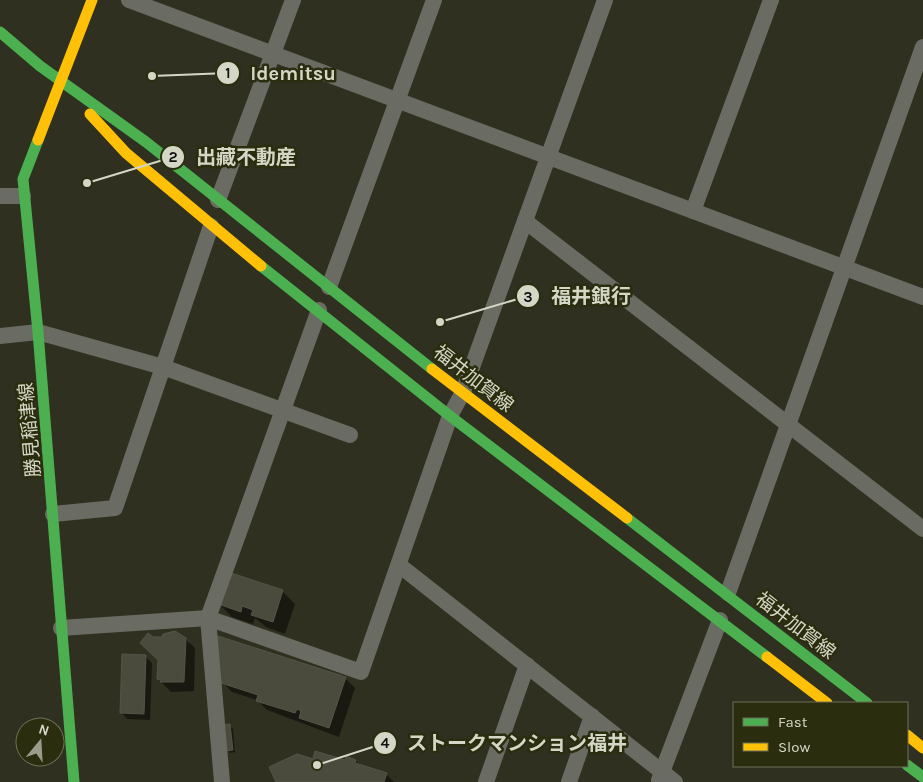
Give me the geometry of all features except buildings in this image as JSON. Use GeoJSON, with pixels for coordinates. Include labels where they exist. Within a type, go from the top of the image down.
{"type":"FeatureCollection","features":[{"type":"Feature","properties":{"kind":"main road","name":"勝見稲津線"},"geometry":{"type":"LineString","coordinates":[[74,782],[38,332],[23,196],[23,179],[92,0]]}},
{"type":"Feature","properties":{"kind":"main road","name":"福井加賀線"},"geometry":{"type":"LineString","coordinates":[[0,32],[60,81],[136,133],[218,200],[463,392],[728,593],[866,702]]}},
{"type":"Feature","properties":{"kind":"main road","name":"福井加賀線"},"geometry":{"type":"LineString","coordinates":[[60,81],[126,152],[211,226],[450,416],[826,702]]}},
{"type":"Feature","properties":{"kind":"main road"},"geometry":{"type":"LineString","coordinates":[[908,736],[923,748]]}},
{"type":"Feature","properties":{"kind":"main road"},"geometry":{"type":"LineString","coordinates":[[908,766],[923,777]]}},
{"type":"Feature","properties":{"kind":"street"},"geometry":{"type":"LineString","coordinates":[[129,0],[923,297]]}},
{"type":"Feature","properties":{"kind":"street"},"geometry":{"type":"LineString","coordinates":[[218,200],[293,0]]}},
{"type":"Feature","properties":{"kind":"street"},"geometry":{"type":"LineString","coordinates":[[329,287],[434,0]]}},
{"type":"Feature","properties":{"kind":"street"},"geometry":{"type":"LineString","coordinates":[[61,628],[208,618],[360,672],[450,416],[463,392],[605,0]]}},
{"type":"Feature","properties":{"kind":"street"},"geometry":{"type":"LineString","coordinates":[[693,211],[771,0]]}},
{"type":"Feature","properties":{"kind":"street"},"geometry":{"type":"LineString","coordinates":[[728,593],[923,47]]}},
{"type":"Feature","properties":{"kind":"street"},"geometry":{"type":"LineString","coordinates":[[0,196],[23,196]]}},
{"type":"Feature","properties":{"kind":"street"},"geometry":{"type":"LineString","coordinates":[[525,221],[923,529]]}},
{"type":"Feature","properties":{"kind":"street"},"geometry":{"type":"LineString","coordinates":[[53,514],[115,508],[211,226]]}},
{"type":"Feature","properties":{"kind":"street"},"geometry":{"type":"LineString","coordinates":[[222,782],[208,618],[319,310]]}},
{"type":"Feature","properties":{"kind":"street"},"geometry":{"type":"LineString","coordinates":[[0,336],[38,332],[163,367],[350,435]]}},
{"type":"Feature","properties":{"kind":"street"},"geometry":{"type":"LineString","coordinates":[[399,565],[592,716],[660,777],[676,782]]}},
{"type":"Feature","properties":{"kind":"street"},"geometry":{"type":"LineString","coordinates":[[660,777],[720,620]]}},
{"type":"Feature","properties":{"kind":"street"},"geometry":{"type":"LineString","coordinates":[[486,782],[527,665]]}},
{"type":"Feature","properties":{"kind":"street"},"geometry":{"type":"LineString","coordinates":[[569,782],[592,716]]}},
{"type":"Feature","properties":{"kind":"traffic: fast"},"geometry":{"type":"LineString","coordinates":[[0,32],[40,66],[146,142],[432,369]]}},
{"type":"Feature","properties":{"kind":"traffic: fast"},"geometry":{"type":"LineString","coordinates":[[38,140],[23,179],[38,332],[74,782]]}},
{"type":"Feature","properties":{"kind":"traffic: fast"},"geometry":{"type":"LineString","coordinates":[[261,266],[450,416],[767,657]]}},
{"type":"Feature","properties":{"kind":"traffic: fast"},"geometry":{"type":"LineString","coordinates":[[627,518],[866,702]]}},
{"type":"Feature","properties":{"kind":"traffic: fast"},"geometry":{"type":"LineString","coordinates":[[908,766],[923,777]]}},
{"type":"Feature","properties":{"kind":"traffic: slow"},"geometry":{"type":"LineString","coordinates":[[38,140],[92,0]]}},
{"type":"Feature","properties":{"kind":"traffic: slow"},"geometry":{"type":"LineString","coordinates":[[90,114],[126,153],[261,266]]}},
{"type":"Feature","properties":{"kind":"traffic: slow"},"geometry":{"type":"LineString","coordinates":[[432,369],[627,518]]}},
{"type":"Feature","properties":{"kind":"traffic: slow"},"geometry":{"type":"LineString","coordinates":[[767,657],[826,702]]}},
{"type":"Feature","properties":{"kind":"traffic: slow"},"geometry":{"type":"LineString","coordinates":[[908,736],[923,748]]}},
{"type":"Feature","properties":{"kind":"place","name":"Idemitsu"},"geometry":{"type":"Point","coordinates":[152,76]}},
{"type":"Feature","properties":{"kind":"place","name":"出藏不動産"},"geometry":{"type":"Point","coordinates":[87,183]}},
{"type":"Feature","properties":{"kind":"place","name":"福井銀行"},"geometry":{"type":"Point","coordinates":[440,322]}},
{"type":"Feature","properties":{"kind":"place","name":"ストークマンション福井"},"geometry":{"type":"Point","coordinates":[317,765]}}]}
